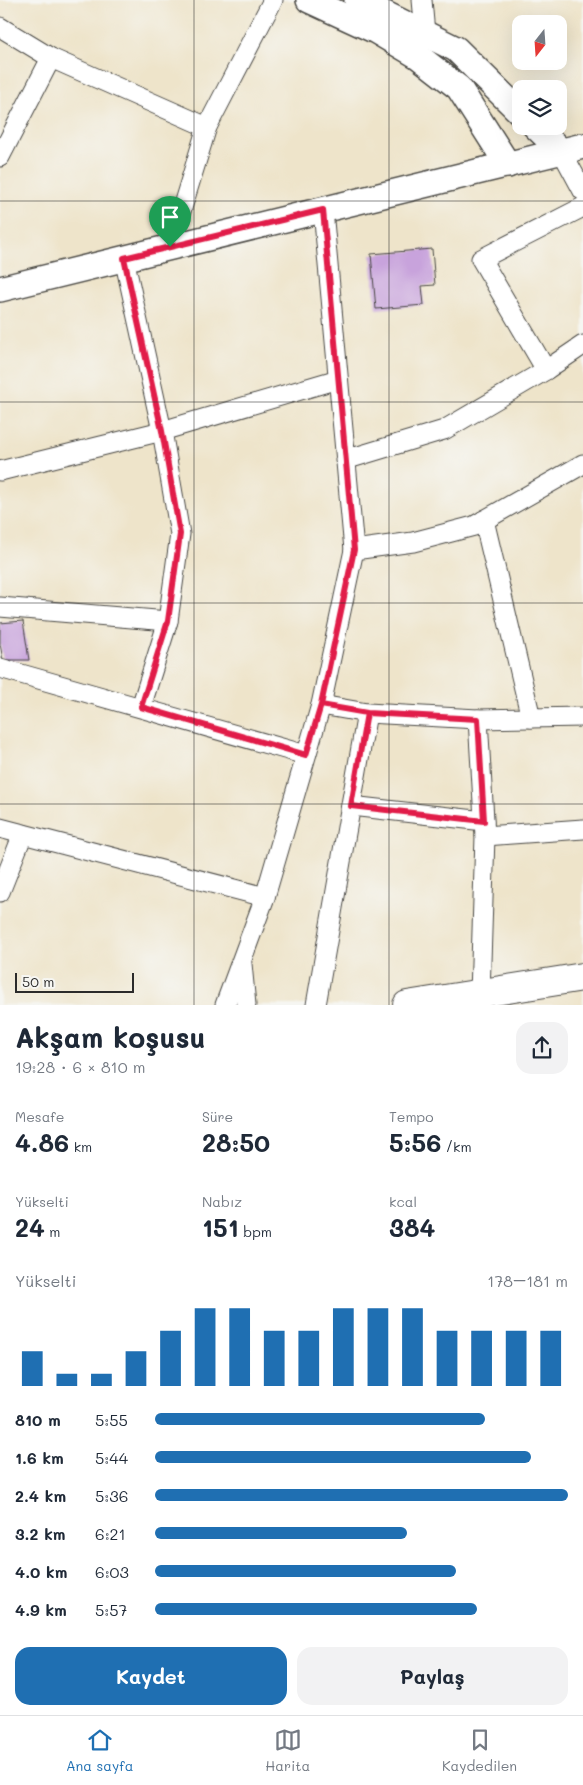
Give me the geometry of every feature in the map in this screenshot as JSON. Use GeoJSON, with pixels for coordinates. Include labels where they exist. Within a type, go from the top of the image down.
{"type":"FeatureCollection","features":[{"type":"Feature","properties":{"kind":"highway"},"geometry":{"type":"LineString","coordinates":[[407,1005],[583,978]]}},
{"type":"Feature","properties":{"kind":"main road"},"geometry":{"type":"LineString","coordinates":[[309,0],[376,31],[421,44],[456,49],[512,103]]}},
{"type":"Feature","properties":{"kind":"main road"},"geometry":{"type":"LineString","coordinates":[[357,0],[421,44],[459,88],[508,165]]}},
{"type":"Feature","properties":{"kind":"main road"},"geometry":{"type":"LineString","coordinates":[[549,135],[572,149]]}},
{"type":"Feature","properties":{"kind":"main road"},"geometry":{"type":"LineString","coordinates":[[0,289],[572,149]]}},
{"type":"Feature","properties":{"kind":"street"},"geometry":{"type":"LineString","coordinates":[[170,247],[207,127],[273,0]]}},
{"type":"Feature","properties":{"kind":"street"},"geometry":{"type":"LineString","coordinates":[[421,44],[422,0]]}},
{"type":"Feature","properties":{"kind":"street"},"geometry":{"type":"LineString","coordinates":[[0,27],[51,58],[207,127]]}},
{"type":"Feature","properties":{"kind":"street"},"geometry":{"type":"LineString","coordinates":[[0,157],[51,58]]}},
{"type":"Feature","properties":{"kind":"street"},"geometry":{"type":"LineString","coordinates":[[572,149],[583,191]]}},
{"type":"Feature","properties":{"kind":"street"},"geometry":{"type":"LineString","coordinates":[[546,370],[481,259],[583,207]]}},
{"type":"Feature","properties":{"kind":"street"},"geometry":{"type":"LineString","coordinates":[[225,1005],[265,897],[321,705],[354,550],[323,210]]}},
{"type":"Feature","properties":{"kind":"street"},"geometry":{"type":"LineString","coordinates":[[124,258],[162,431],[180,534],[168,621],[141,707]]}},
{"type":"Feature","properties":{"kind":"street"},"geometry":{"type":"LineString","coordinates":[[345,460],[444,430],[546,370],[583,345]]}},
{"type":"Feature","properties":{"kind":"street"},"geometry":{"type":"LineString","coordinates":[[0,471],[162,431],[338,379]]}},
{"type":"Feature","properties":{"kind":"street"},"geometry":{"type":"LineString","coordinates":[[354,550],[413,542],[474,526],[583,464]]}},
{"type":"Feature","properties":{"kind":"street"},"geometry":{"type":"LineString","coordinates":[[484,520],[531,718]]}},
{"type":"Feature","properties":{"kind":"street"},"geometry":{"type":"LineString","coordinates":[[0,608],[168,621]]}},
{"type":"Feature","properties":{"kind":"street"},"geometry":{"type":"LineString","coordinates":[[0,668],[306,755]]}},
{"type":"Feature","properties":{"kind":"street"},"geometry":{"type":"LineString","coordinates":[[321,705],[367,713],[478,719],[583,717]]}},
{"type":"Feature","properties":{"kind":"street"},"geometry":{"type":"LineString","coordinates":[[316,1005],[367,713]]}},
{"type":"Feature","properties":{"kind":"street"},"geometry":{"type":"LineString","coordinates":[[478,719],[484,828],[480,994]]}},
{"type":"Feature","properties":{"kind":"street"},"geometry":{"type":"LineString","coordinates":[[351,806],[484,828],[583,829]]}},
{"type":"Feature","properties":{"kind":"street"},"geometry":{"type":"LineString","coordinates":[[0,828],[265,897]]}},
{"type":"Feature","properties":{"kind":"street"},"geometry":{"type":"LineString","coordinates":[[0,892],[23,834]]}},
{"type":"Feature","properties":{"kind":"street"},"geometry":{"type":"LineString","coordinates":[[242,960],[246,1005]]}},
{"type":"Feature","properties":{"kind":"building"},"geometry":{"type":"Polygon","coordinates":[[[432,249],[435,285],[422,286],[424,305],[376,309],[371,254],[432,249]]]}},
{"type":"Feature","properties":{"kind":"building"},"geometry":{"type":"Polygon","coordinates":[[[23,621],[29,660],[3,660],[0,644],[0,623],[23,621]]]}},
{"type":"Feature","properties":{"kind":"route"},"geometry":{"type":"LineString","coordinates":[[170,247],[124,258],[162,431],[180,534],[168,621],[141,707],[306,755],[321,705],[367,713],[478,719],[484,821],[351,806],[367,713],[321,705],[354,550],[323,210],[170,247]]}}]}
